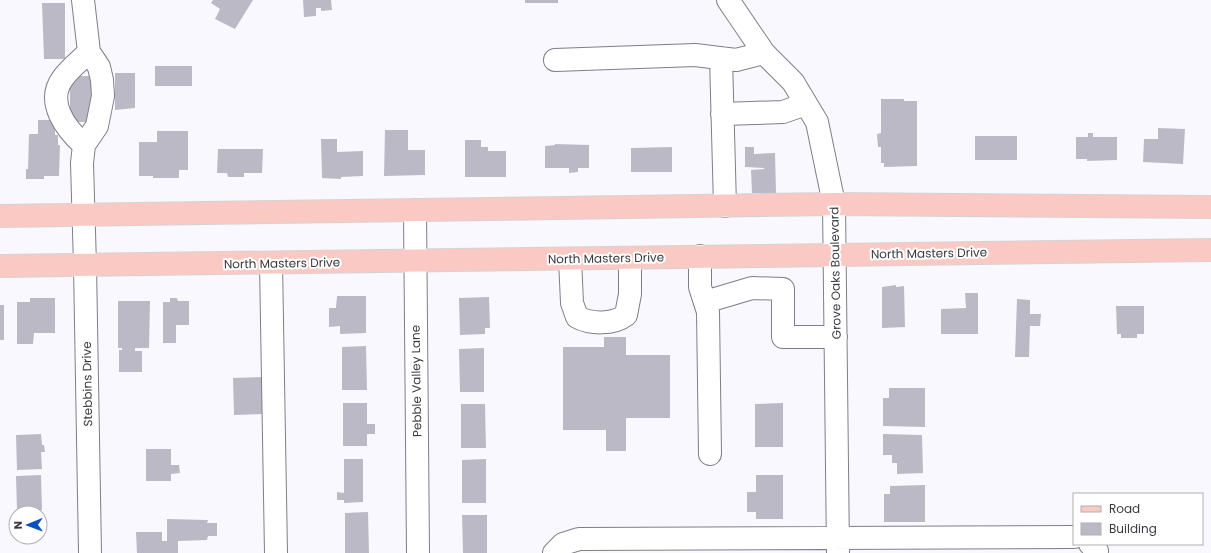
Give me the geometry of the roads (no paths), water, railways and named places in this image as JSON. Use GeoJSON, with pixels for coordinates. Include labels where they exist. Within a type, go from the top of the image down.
{"type":"FeatureCollection","features":[{"type":"Feature","properties":{"kind":"main road"},"geometry":{"type":"LineString","coordinates":[[0,216],[834,204],[1211,207]]}},
{"type":"Feature","properties":{"kind":"main road","name":"North Masters Drive"},"geometry":{"type":"LineString","coordinates":[[0,266],[414,262],[700,256],[1211,250]]}},
{"type":"Feature","properties":{"kind":"street"},"geometry":{"type":"LineString","coordinates":[[83,0],[90,52],[99,67],[103,96],[97,126],[84,145],[67,129],[63,122],[56,98],[56,91],[62,79],[90,52]]}},
{"type":"Feature","properties":{"kind":"street","name":"Grove Oaks Boulevard"},"geometry":{"type":"LineString","coordinates":[[728,0],[764,53],[793,82],[817,122],[834,204],[838,546]]}},
{"type":"Feature","properties":{"kind":"street"},"geometry":{"type":"LineString","coordinates":[[555,60],[694,56],[736,60],[764,53]]}},
{"type":"Feature","properties":{"kind":"street"},"geometry":{"type":"LineString","coordinates":[[721,58],[725,206]]}},
{"type":"Feature","properties":{"kind":"street"},"geometry":{"type":"LineString","coordinates":[[722,114],[783,112],[806,104]]}},
{"type":"Feature","properties":{"kind":"street","name":"Stebbins Drive"},"geometry":{"type":"LineString","coordinates":[[84,145],[82,162],[82,216],[85,265],[90,553]]}},
{"type":"Feature","properties":{"kind":"street","name":"Pebble Valley Lane"},"geometry":{"type":"LineString","coordinates":[[415,210],[414,262],[418,553]]}},
{"type":"Feature","properties":{"kind":"street"},"geometry":{"type":"LineString","coordinates":[[700,256],[700,287],[708,312],[710,454]]}},
{"type":"Feature","properties":{"kind":"street"},"geometry":{"type":"LineString","coordinates":[[570,259],[573,309],[577,317],[592,322],[612,321],[626,315],[630,294],[630,258]]}},
{"type":"Feature","properties":{"kind":"street"},"geometry":{"type":"LineString","coordinates":[[271,263],[276,553]]}},
{"type":"Feature","properties":{"kind":"street"},"geometry":{"type":"LineString","coordinates":[[705,302],[752,288],[783,289],[784,337],[836,337]]}},
{"type":"Feature","properties":{"kind":"street"},"geometry":{"type":"LineString","coordinates":[[554,553],[563,544],[579,539],[838,546],[1073,537]]}}]}
